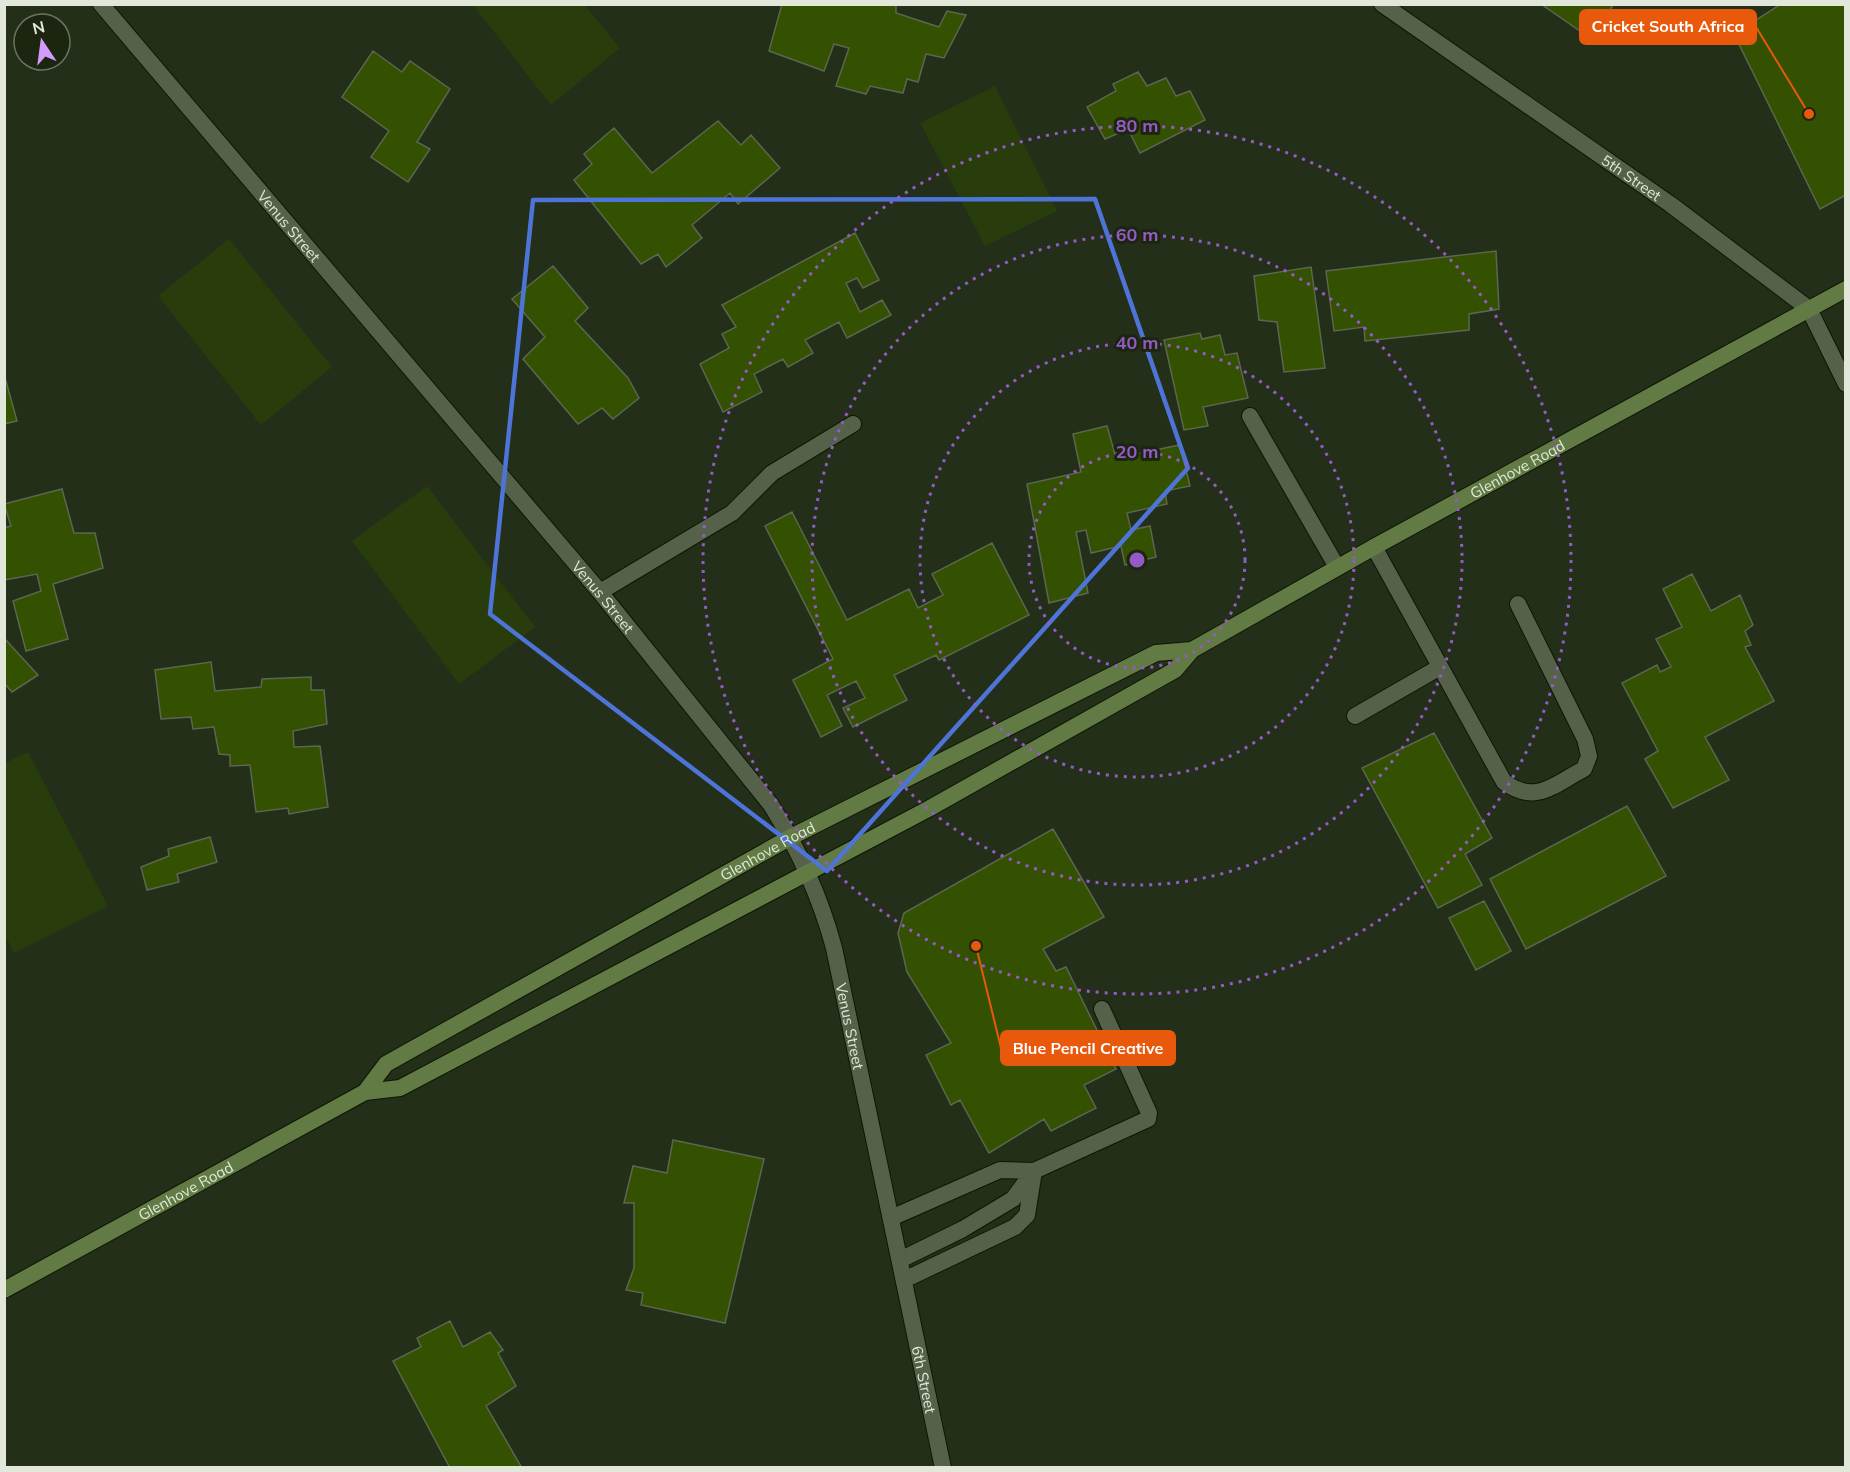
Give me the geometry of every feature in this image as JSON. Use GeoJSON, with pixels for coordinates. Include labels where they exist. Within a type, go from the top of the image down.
{"type":"FeatureCollection","features":[{"type":"Feature","properties":{"kind":"main road","name":"Glenhove Road"},"geometry":{"type":"LineString","coordinates":[[4,1290],[365,1092],[400,1088],[930,808],[1175,670],[1192,650],[1337,567],[1845,289]]}},
{"type":"Feature","properties":{"kind":"main road","name":"Glenhove Road"},"geometry":{"type":"LineString","coordinates":[[365,1092],[386,1064],[791,837],[1156,653],[1192,650]]}},
{"type":"Feature","properties":{"kind":"street","name":"Venus Street"},"geometry":{"type":"LineString","coordinates":[[101,4],[600,592],[771,805],[791,837],[824,912],[834,948],[905,1287]]}},
{"type":"Feature","properties":{"kind":"street","name":"5th Street"},"geometry":{"type":"LineString","coordinates":[[1382,4],[1670,204],[1809,309],[1845,384]]}},
{"type":"Feature","properties":{"kind":"street"},"geometry":{"type":"LineString","coordinates":[[1250,416],[1337,567]]}},
{"type":"Feature","properties":{"kind":"street"},"geometry":{"type":"LineString","coordinates":[[600,592],[732,513],[772,473],[853,424]]}},
{"type":"Feature","properties":{"kind":"street"},"geometry":{"type":"LineString","coordinates":[[1374,547],[1504,782],[1519,793],[1538,794],[1584,769],[1589,756],[1585,739],[1518,604]]}},
{"type":"Feature","properties":{"kind":"street"},"geometry":{"type":"LineString","coordinates":[[1354,716],[1440,667]]}},
{"type":"Feature","properties":{"kind":"street"},"geometry":{"type":"LineString","coordinates":[[891,1218],[1000,1170],[1034,1171],[1148,1119],[1149,1113],[1102,1010]]}},
{"type":"Feature","properties":{"kind":"street"},"geometry":{"type":"LineString","coordinates":[[900,1260],[963,1229],[1013,1199],[1034,1171]]}},
{"type":"Feature","properties":{"kind":"street"},"geometry":{"type":"LineString","coordinates":[[905,1287],[1015,1227],[1027,1215],[1034,1171]]}},
{"type":"Feature","properties":{"kind":"street","name":"6th Street"},"geometry":{"type":"LineString","coordinates":[[905,1287],[943,1467]]}},
{"type":"Feature","properties":{"kind":"highlighted area"},"geometry":{"type":"Polygon","coordinates":[[[1095,199],[1188,468],[827,871],[490,614],[533,200],[1095,199]]]}},
{"type":"Feature","properties":{"kind":"green space"},"geometry":{"type":"Polygon","coordinates":[[[473,5],[585,5],[620,48],[551,105],[473,5]]]}},
{"type":"Feature","properties":{"kind":"green space"},"geometry":{"type":"Polygon","coordinates":[[[995,86],[1057,211],[985,246],[920,123],[995,86]]]}},
{"type":"Feature","properties":{"kind":"green space"},"geometry":{"type":"Polygon","coordinates":[[[229,239],[332,367],[261,425],[158,296],[229,239]]]}},
{"type":"Feature","properties":{"kind":"green space"},"geometry":{"type":"Polygon","coordinates":[[[427,486],[535,627],[459,684],[352,541],[427,486]]]}},
{"type":"Feature","properties":{"kind":"green space"},"geometry":{"type":"Polygon","coordinates":[[[28,752],[108,906],[14,953],[5,935],[5,763],[28,752]]]}},
{"type":"Feature","properties":{"kind":"building"},"geometry":{"type":"Polygon","coordinates":[[[782,4],[892,4],[896,5],[896,13],[939,27],[947,11],[966,15],[944,58],[926,54],[918,82],[907,79],[903,93],[870,86],[866,94],[836,86],[849,48],[834,44],[824,71],[769,51],[782,4]]]}},
{"type":"Feature","properties":{"kind":"building"},"geometry":{"type":"Polygon","coordinates":[[[1541,4],[1614,4],[1590,38],[1541,4]]]}},
{"type":"Feature","properties":{"kind":"building"},"geometry":{"type":"Polygon","coordinates":[[[1781,4],[1846,4],[1846,195],[1820,209],[1734,34],[1781,4]]]}},
{"type":"Feature","properties":{"kind":"building"},"geometry":{"type":"Polygon","coordinates":[[[373,51],[402,72],[410,61],[450,89],[417,142],[430,149],[408,182],[371,157],[389,131],[342,97],[373,51]]]}},
{"type":"Feature","properties":{"kind":"building"},"geometry":{"type":"Polygon","coordinates":[[[1138,72],[1147,86],[1166,78],[1176,96],[1190,91],[1205,120],[1140,153],[1128,129],[1105,139],[1087,107],[1116,91],[1113,84],[1138,72]]]}},
{"type":"Feature","properties":{"kind":"building"},"geometry":{"type":"Polygon","coordinates":[[[718,121],[741,145],[751,135],[780,168],[738,204],[730,193],[692,225],[702,238],[666,267],[658,254],[641,264],[574,180],[592,164],[584,154],[614,128],[652,173],[718,121]]]}},
{"type":"Feature","properties":{"kind":"building"},"geometry":{"type":"Polygon","coordinates":[[[855,233],[879,280],[863,288],[857,278],[846,283],[860,312],[882,300],[891,315],[847,338],[839,322],[805,340],[813,353],[788,367],[783,359],[754,374],[762,392],[723,412],[700,364],[729,348],[722,334],[736,327],[722,305],[855,233]]]}},
{"type":"Feature","properties":{"kind":"building"},"geometry":{"type":"Polygon","coordinates":[[[1496,251],[1499,309],[1469,314],[1469,330],[1365,341],[1364,327],[1334,331],[1326,271],[1496,251]]]}},
{"type":"Feature","properties":{"kind":"building"},"geometry":{"type":"Polygon","coordinates":[[[553,266],[588,308],[575,321],[628,378],[639,398],[613,419],[602,408],[578,424],[523,359],[545,337],[512,299],[553,266]]]}},
{"type":"Feature","properties":{"kind":"building"},"geometry":{"type":"Polygon","coordinates":[[[1311,267],[1325,368],[1284,372],[1277,322],[1259,320],[1254,276],[1311,267]]]}},
{"type":"Feature","properties":{"kind":"building"},"geometry":{"type":"Polygon","coordinates":[[[1200,333],[1202,339],[1220,335],[1225,355],[1237,353],[1248,398],[1203,407],[1208,426],[1184,430],[1164,340],[1200,333]]]}},
{"type":"Feature","properties":{"kind":"building"},"geometry":{"type":"Polygon","coordinates":[[[4,374],[17,421],[4,424],[4,374]]]}},
{"type":"Feature","properties":{"kind":"building"},"geometry":{"type":"Polygon","coordinates":[[[1107,426],[1116,458],[1180,445],[1190,486],[1165,491],[1167,504],[1127,513],[1131,530],[1150,526],[1156,557],[1125,565],[1121,546],[1091,553],[1086,530],[1076,532],[1088,593],[1049,603],[1027,484],[1081,472],[1073,434],[1107,426]]]}},
{"type":"Feature","properties":{"kind":"building"},"geometry":{"type":"Polygon","coordinates":[[[62,489],[74,533],[95,533],[103,568],[53,584],[68,639],[26,651],[13,601],[41,591],[37,574],[4,580],[4,528],[11,526],[4,504],[62,489]]]}},
{"type":"Feature","properties":{"kind":"building"},"geometry":{"type":"Polygon","coordinates":[[[792,512],[847,620],[909,589],[918,608],[943,595],[932,574],[992,543],[1029,615],[939,660],[936,655],[894,675],[907,700],[853,727],[843,708],[865,698],[856,681],[827,695],[842,726],[821,737],[793,680],[833,659],[765,526],[792,512]]]}},
{"type":"Feature","properties":{"kind":"building"},"geometry":{"type":"Polygon","coordinates":[[[1692,574],[1711,611],[1740,595],[1753,625],[1745,631],[1751,645],[1745,647],[1774,701],[1705,737],[1729,780],[1673,808],[1645,759],[1658,751],[1622,683],[1657,665],[1660,672],[1671,667],[1656,639],[1682,627],[1663,589],[1692,574]]]}},
{"type":"Feature","properties":{"kind":"building"},"geometry":{"type":"Polygon","coordinates":[[[4,638],[38,675],[12,692],[4,683],[4,638]]]}},
{"type":"Feature","properties":{"kind":"building"},"geometry":{"type":"Polygon","coordinates":[[[211,662],[215,691],[261,687],[262,679],[311,677],[311,690],[324,690],[327,724],[293,731],[294,747],[320,746],[328,807],[289,814],[288,808],[256,812],[250,765],[230,766],[230,755],[219,754],[214,727],[193,729],[191,717],[161,719],[155,670],[211,662]]]}},
{"type":"Feature","properties":{"kind":"building"},"geometry":{"type":"Polygon","coordinates":[[[1434,733],[1492,838],[1465,854],[1482,885],[1438,908],[1362,768],[1434,733]]]}},
{"type":"Feature","properties":{"kind":"building"},"geometry":{"type":"Polygon","coordinates":[[[1627,806],[1666,876],[1526,949],[1490,879],[1627,806]]]}},
{"type":"Feature","properties":{"kind":"building"},"geometry":{"type":"Polygon","coordinates":[[[1053,829],[1104,917],[1043,949],[1056,971],[1066,967],[1116,1069],[1084,1085],[1096,1108],[1051,1131],[1044,1119],[989,1153],[960,1100],[951,1105],[926,1055],[951,1043],[907,972],[898,933],[904,913],[1053,829]]]}},
{"type":"Feature","properties":{"kind":"building"},"geometry":{"type":"Polygon","coordinates":[[[210,837],[217,862],[177,874],[179,882],[147,890],[141,867],[169,856],[168,849],[210,837]]]}},
{"type":"Feature","properties":{"kind":"building"},"geometry":{"type":"Polygon","coordinates":[[[1484,901],[1511,951],[1476,970],[1449,918],[1484,901]]]}},
{"type":"Feature","properties":{"kind":"building"},"geometry":{"type":"Polygon","coordinates":[[[673,1140],[764,1159],[725,1323],[641,1305],[643,1293],[626,1290],[634,1268],[634,1203],[624,1203],[633,1166],[667,1173],[673,1140]]]}},
{"type":"Feature","properties":{"kind":"building"},"geometry":{"type":"Polygon","coordinates":[[[450,1321],[463,1347],[490,1332],[503,1350],[498,1353],[516,1386],[486,1406],[522,1468],[450,1468],[393,1361],[421,1347],[417,1338],[450,1321]]]}},
{"type":"Feature","properties":{"kind":"place","name":"Cricket South Africa"},"geometry":{"type":"Point","coordinates":[1809,114]}},
{"type":"Feature","properties":{"kind":"place","name":"Blue Pencil Creative"},"geometry":{"type":"Point","coordinates":[976,946]}}]}
